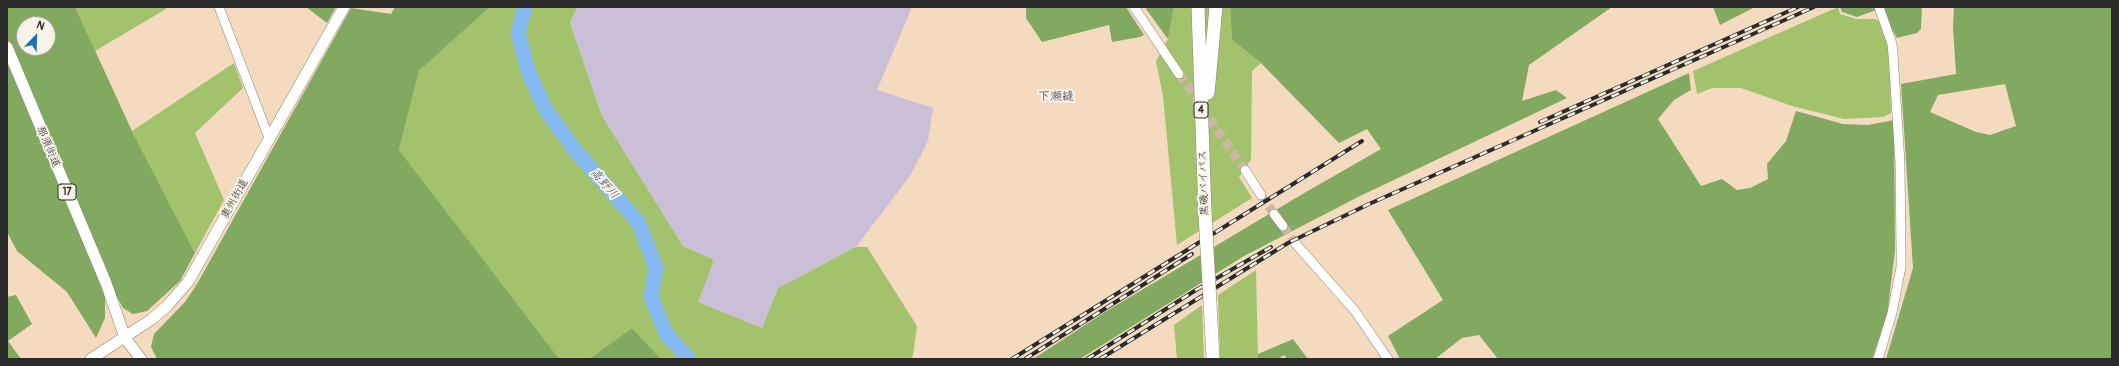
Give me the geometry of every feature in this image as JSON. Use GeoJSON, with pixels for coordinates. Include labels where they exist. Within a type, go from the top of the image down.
{"type":"FeatureCollection","features":[{"type":"Feature","properties":{"kind":"highway","name":"4"},"geometry":{"type":"LineString","coordinates":[[1194,7],[1199,32]]}},
{"type":"Feature","properties":{"kind":"highway","name":"黒磯バイパス"},"geometry":{"type":"LineString","coordinates":[[1198,7],[1205,214],[1213,359]]}},
{"type":"Feature","properties":{"kind":"highway","name":"4"},"geometry":{"type":"LineString","coordinates":[[1202,141],[1216,7]]}},
{"type":"Feature","properties":{"kind":"main road","name":"奥州街道"},"geometry":{"type":"LineString","coordinates":[[91,359],[152,319],[167,306],[188,282],[344,7]]}},
{"type":"Feature","properties":{"kind":"main road","name":"那須街道"},"geometry":{"type":"LineString","coordinates":[[7,47],[106,283],[125,338],[141,359]]}},
{"type":"Feature","properties":{"kind":"street"},"geometry":{"type":"LineString","coordinates":[[219,7],[269,138]]}},
{"type":"Feature","properties":{"kind":"street"},"geometry":{"type":"LineString","coordinates":[[1134,7],[1179,74]]}},
{"type":"Feature","properties":{"kind":"street"},"geometry":{"type":"LineString","coordinates":[[1878,359],[1892,312],[1901,267],[1900,163],[1893,54],[1892,44],[1879,7]]}},
{"type":"Feature","properties":{"kind":"street"},"geometry":{"type":"LineString","coordinates":[[1244,170],[1261,194]]}},
{"type":"Feature","properties":{"kind":"street"},"geometry":{"type":"LineString","coordinates":[[1274,214],[1283,226]]}},
{"type":"Feature","properties":{"kind":"street"},"geometry":{"type":"LineString","coordinates":[[1295,243],[1365,324],[1388,359]]}},
{"type":"Feature","properties":{"kind":"shaded area"},"geometry":{"type":"Polygon","coordinates":[[[577,7],[912,7],[877,90],[933,108],[928,141],[910,176],[856,247],[778,288],[762,328],[697,302],[714,260],[683,246],[602,116],[570,23],[577,7]]]}},
{"type":"Feature","properties":{"kind":"green space"},"geometry":{"type":"Polygon","coordinates":[[[7,7],[75,7],[132,131],[195,253],[180,281],[147,311],[133,314],[123,308],[106,277],[101,278],[105,297],[105,318],[96,338],[67,292],[17,251],[7,232],[7,7]]]}},
{"type":"Feature","properties":{"kind":"green space"},"geometry":{"type":"Polygon","coordinates":[[[75,7],[165,7],[166,9],[95,51],[75,7]]]}},
{"type":"Feature","properties":{"kind":"green space"},"geometry":{"type":"Polygon","coordinates":[[[306,7],[336,7],[327,23],[306,7]]]}},
{"type":"Feature","properties":{"kind":"green space"},"geometry":{"type":"Polygon","coordinates":[[[395,7],[490,7],[419,71],[399,150],[559,359],[157,359],[151,347],[154,334],[185,302],[197,284],[351,8],[391,14],[395,7]]]}},
{"type":"Feature","properties":{"kind":"green space"},"geometry":{"type":"Polygon","coordinates":[[[490,7],[577,7],[570,23],[602,116],[683,246],[714,260],[698,302],[762,328],[778,288],[856,247],[867,247],[917,326],[913,355],[911,359],[661,359],[632,328],[589,359],[556,358],[399,150],[419,71],[490,7]]]}},
{"type":"Feature","properties":{"kind":"green space"},"geometry":{"type":"Polygon","coordinates":[[[1026,7],[1126,7],[1144,35],[1112,42],[1109,25],[1042,42],[1026,18],[1026,7]]]}},
{"type":"Feature","properties":{"kind":"green space"},"geometry":{"type":"Polygon","coordinates":[[[1148,7],[1174,7],[1168,39],[1146,9],[1148,7]]]}},
{"type":"Feature","properties":{"kind":"green space"},"geometry":{"type":"Polygon","coordinates":[[[1174,7],[1230,7],[1232,40],[1261,63],[1252,71],[1251,160],[1239,177],[1252,198],[1177,245],[1163,96],[1156,61],[1168,39],[1174,7]]]}},
{"type":"Feature","properties":{"kind":"green space"},"geometry":{"type":"Polygon","coordinates":[[[1230,7],[1612,7],[1529,65],[1522,101],[1556,90],[1567,98],[1360,196],[1244,256],[1080,359],[1033,359],[1105,312],[1381,149],[1367,129],[1339,143],[1261,63],[1232,40],[1230,7]]]}},
{"type":"Feature","properties":{"kind":"green space"},"geometry":{"type":"Polygon","coordinates":[[[1713,7],[1755,7],[1720,25],[1713,7]]]}},
{"type":"Feature","properties":{"kind":"green space"},"geometry":{"type":"Polygon","coordinates":[[[1838,7],[1840,14],[1856,19],[1875,19],[1881,22],[1889,44],[1891,113],[1883,117],[1844,119],[1792,106],[1741,88],[1712,88],[1697,94],[1693,71],[1838,7]]]}},
{"type":"Feature","properties":{"kind":"green space"},"geometry":{"type":"Polygon","coordinates":[[[1840,7],[1874,7],[1876,10],[1857,17],[1842,12],[1840,7]]]}},
{"type":"Feature","properties":{"kind":"green space"},"geometry":{"type":"Polygon","coordinates":[[[1883,7],[1922,7],[1921,29],[1917,33],[1897,38],[1888,22],[1883,7]]]}},
{"type":"Feature","properties":{"kind":"green space"},"geometry":{"type":"Polygon","coordinates":[[[1954,7],[2112,7],[2112,359],[1886,359],[1913,268],[1901,84],[1956,74],[1953,27],[1954,7]],[[2005,84],[1938,95],[1930,112],[1976,132],[1990,135],[2016,126],[2005,84]]]}},
{"type":"Feature","properties":{"kind":"green space"},"geometry":{"type":"Polygon","coordinates":[[[234,63],[243,88],[195,133],[224,200],[195,253],[132,131],[234,63]]]}},
{"type":"Feature","properties":{"kind":"green space"},"geometry":{"type":"Polygon","coordinates":[[[1689,73],[1691,90],[1674,100],[1658,119],[1701,186],[1722,179],[1737,190],[1750,188],[1768,179],[1767,164],[1786,141],[1796,111],[1843,124],[1868,125],[1894,120],[1895,250],[1887,316],[1872,359],[1498,359],[1479,335],[1462,338],[1435,359],[1400,359],[1388,336],[1443,300],[1388,210],[1689,73]]]}},
{"type":"Feature","properties":{"kind":"green space"},"geometry":{"type":"Polygon","coordinates":[[[1256,270],[1258,359],[1220,359],[1218,295],[1256,270]]]}},
{"type":"Feature","properties":{"kind":"green space"},"geometry":{"type":"Polygon","coordinates":[[[16,295],[32,324],[8,341],[21,359],[7,359],[7,297],[16,295]]]}},
{"type":"Feature","properties":{"kind":"green space"},"geometry":{"type":"Polygon","coordinates":[[[1202,305],[1204,359],[1177,359],[1174,325],[1202,305]]]}},
{"type":"Feature","properties":{"kind":"green space"},"geometry":{"type":"Polygon","coordinates":[[[632,328],[661,359],[589,359],[632,328]]]}},
{"type":"Feature","properties":{"kind":"green space"},"geometry":{"type":"Polygon","coordinates":[[[1293,339],[1308,359],[1287,359],[1284,355],[1278,359],[1258,359],[1258,354],[1293,339]]]}},
{"type":"Feature","properties":{"kind":"waterway","name":"高野川"},"geometry":{"type":"LineString","coordinates":[[525,7],[518,32],[528,71],[546,110],[575,150],[638,222],[656,267],[651,297],[667,335],[689,359]]}},
{"type":"Feature","properties":{"kind":"tunnel"},"geometry":{"type":"LineString","coordinates":[[1179,74],[1245,170]]}},
{"type":"Feature","properties":{"kind":"tunnel"},"geometry":{"type":"LineString","coordinates":[[1261,195],[1274,214]]}},
{"type":"Feature","properties":{"kind":"tunnel"},"geometry":{"type":"LineString","coordinates":[[1283,226],[1295,243]]}},
{"type":"Feature","properties":{"kind":"railway"},"geometry":{"type":"LineString","coordinates":[[1540,122],[1798,7]]}},
{"type":"Feature","properties":{"kind":"railway"},"geometry":{"type":"LineString","coordinates":[[1100,359],[1288,243],[1369,204],[1814,7]]}},
{"type":"Feature","properties":{"kind":"railway"},"geometry":{"type":"LineString","coordinates":[[1012,359],[1362,141]]}},
{"type":"Feature","properties":{"kind":"railway"},"geometry":{"type":"LineString","coordinates":[[1087,359],[1196,290],[1271,247]]}},
{"type":"Feature","properties":{"kind":"railway"},"geometry":{"type":"LineString","coordinates":[[1025,359],[1192,254]]}},
{"type":"Feature","properties":{"kind":"district","name":"下瀬縫"},"geometry":{"type":"Point","coordinates":[1056,97]}}]}
